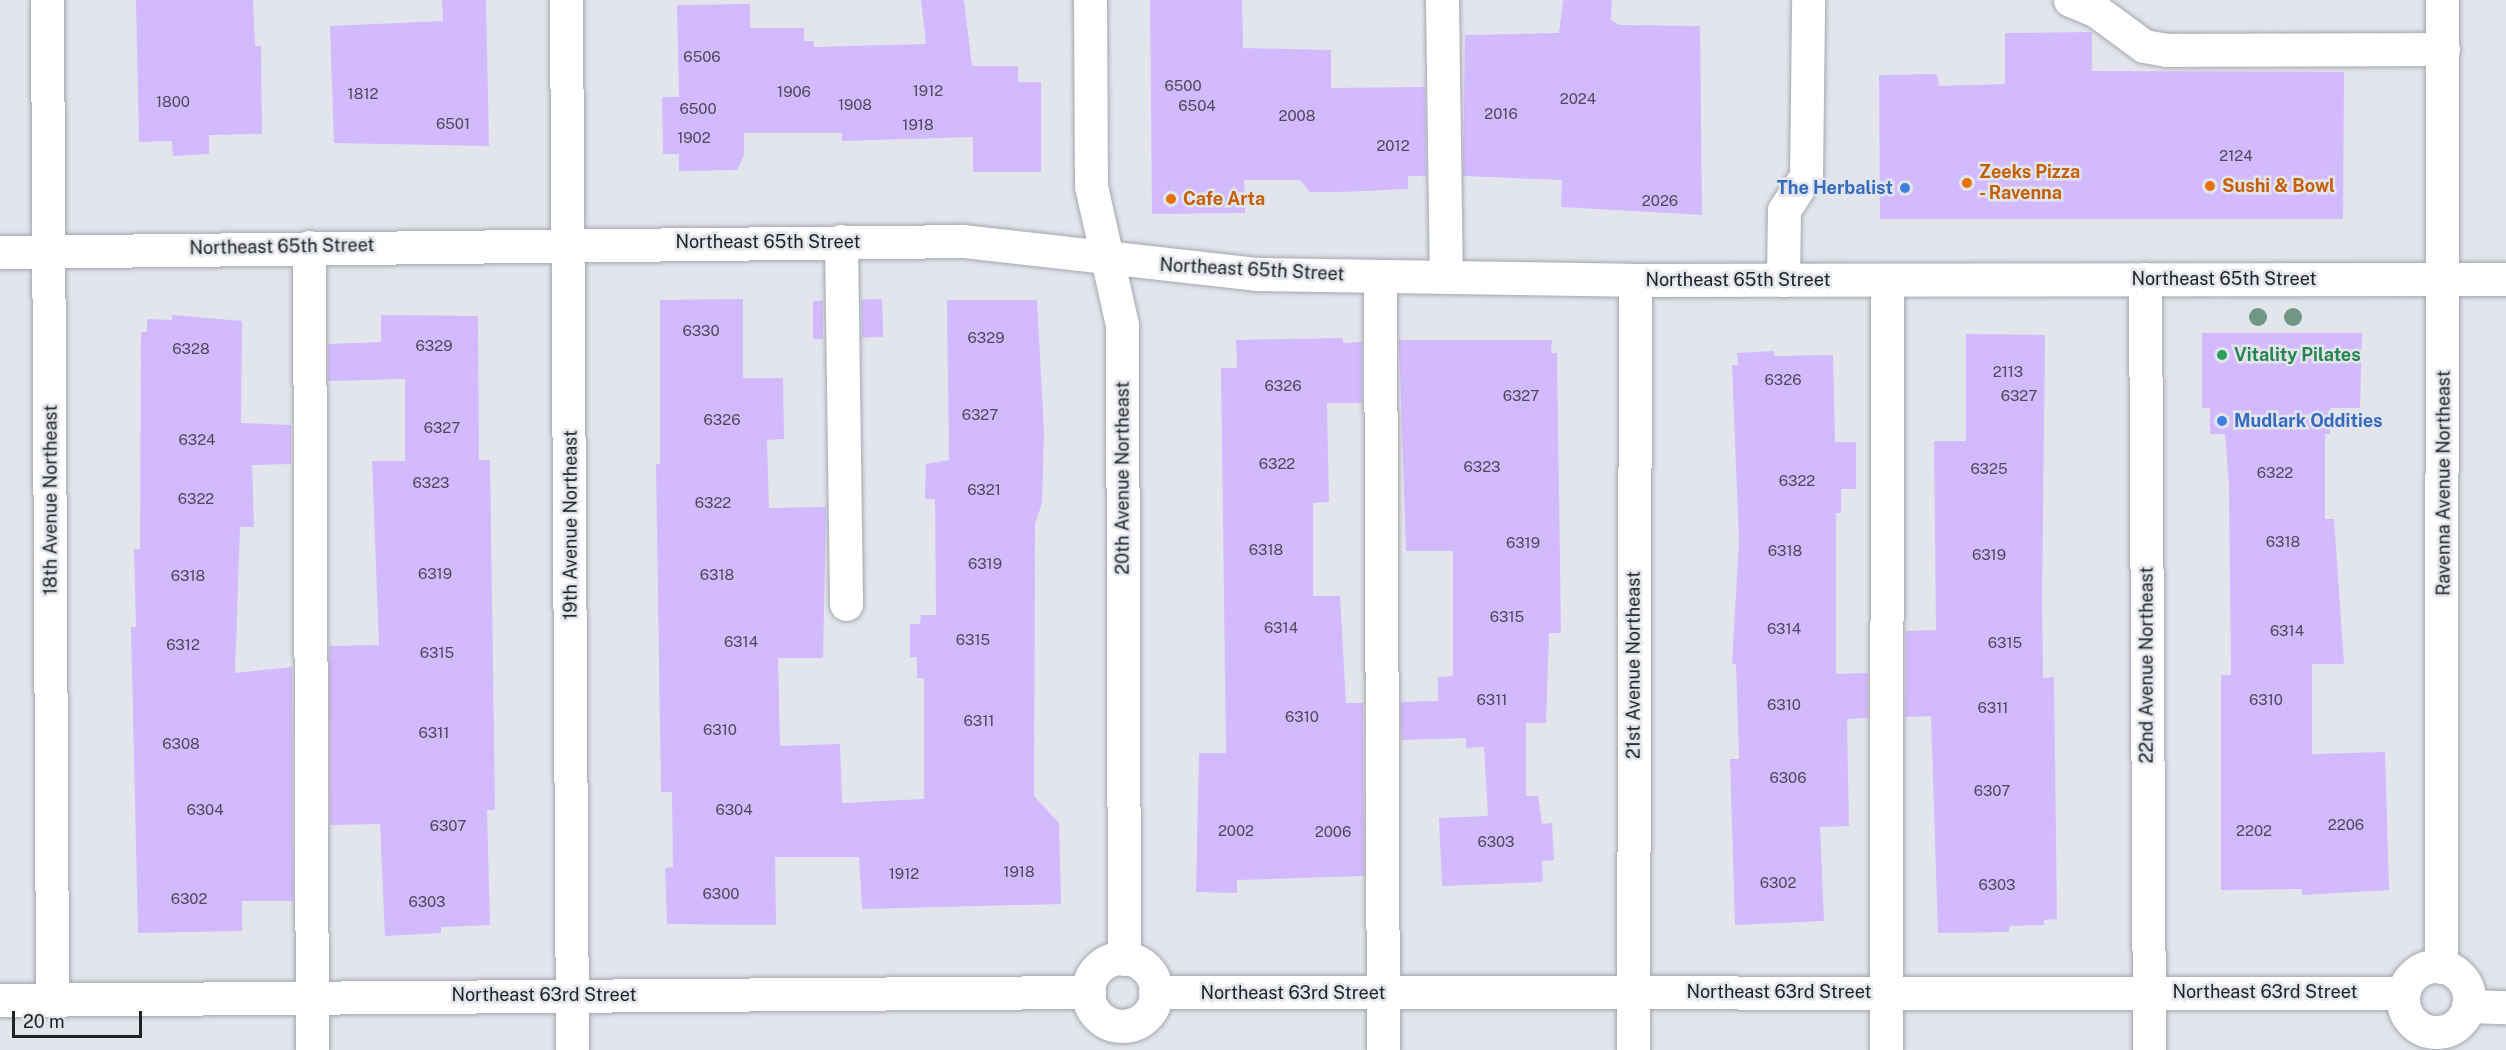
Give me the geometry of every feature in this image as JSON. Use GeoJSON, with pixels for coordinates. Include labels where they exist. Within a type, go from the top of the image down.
{"type":"FeatureCollection","features":[{"type":"Feature","properties":{"kind":"street","name":"18th Avenue Northeast"},"geometry":{"type":"LineString","coordinates":[[47,0],[52,999]]}},
{"type":"Feature","properties":{"kind":"street","name":"19th Avenue Northeast"},"geometry":{"type":"LineString","coordinates":[[566,0],[570,243],[572,1050]]}},
{"type":"Feature","properties":{"kind":"street","name":"20th Avenue Northeast"},"geometry":{"type":"LineString","coordinates":[[1090,0],[1091,186],[1122,325],[1124,959]]}},
{"type":"Feature","properties":{"kind":"street"},"geometry":{"type":"LineString","coordinates":[[1442,0],[1446,277]]}},
{"type":"Feature","properties":{"kind":"street"},"geometry":{"type":"LineString","coordinates":[[1783,280],[1784,210],[1806,176],[1808,0]]}},
{"type":"Feature","properties":{"kind":"street"},"geometry":{"type":"LineString","coordinates":[[2070,0],[2095,10],[2144,46],[2166,50],[2443,49]]}},
{"type":"Feature","properties":{"kind":"street","name":"Ravenna Avenue Northeast"},"geometry":{"type":"LineString","coordinates":[[2441,967],[2444,279],[2442,0]]}},
{"type":"Feature","properties":{"kind":"street"},"geometry":{"type":"LineString","coordinates":[[841,241],[846,604]]}},
{"type":"Feature","properties":{"kind":"street","name":"Northeast 65th Street"},"geometry":{"type":"LineString","coordinates":[[0,252],[570,243],[963,241],[1257,274],[1635,280],[2506,279]]}},
{"type":"Feature","properties":{"kind":"street"},"geometry":{"type":"LineString","coordinates":[[309,247],[312,1050]]}},
{"type":"Feature","properties":{"kind":"street"},"geometry":{"type":"LineString","coordinates":[[1380,277],[1383,1050]]}},
{"type":"Feature","properties":{"kind":"street","name":"22nd Avenue Northeast"},"geometry":{"type":"LineString","coordinates":[[2145,279],[2149,1050]]}},
{"type":"Feature","properties":{"kind":"street","name":"21st Avenue Northeast"},"geometry":{"type":"LineString","coordinates":[[1633,1050],[1635,280]]}},
{"type":"Feature","properties":{"kind":"street"},"geometry":{"type":"LineString","coordinates":[[1886,1050],[1887,280]]}},
{"type":"Feature","properties":{"kind":"street"},"geometry":{"type":"LineString","coordinates":[[1124,959],[1143,965],[1155,992],[1145,1017],[1122,1038],[1097,1014],[1089,992],[1099,967],[1124,959]]}},
{"type":"Feature","properties":{"kind":"street"},"geometry":{"type":"LineString","coordinates":[[2441,967],[2463,979],[2468,1006],[2453,1028],[2439,1041],[2413,1022],[2403,993],[2423,968],[2441,967]]}},
{"type":"Feature","properties":{"kind":"street","name":"Northeast 63rd Street"},"geometry":{"type":"LineString","coordinates":[[0,1000],[1089,992]]}},
{"type":"Feature","properties":{"kind":"street","name":"Northeast 63rd Street"},"geometry":{"type":"LineString","coordinates":[[1155,992],[2403,993]]}},
{"type":"Feature","properties":{"kind":"street"},"geometry":{"type":"LineString","coordinates":[[2468,1006],[2506,1007]]}},
{"type":"Feature","properties":{"kind":"building"},"geometry":{"type":"Polygon","coordinates":[[[136,0],[253,0],[255,46],[261,46],[262,134],[209,135],[209,154],[173,156],[172,141],[139,142],[136,0]]]}},
{"type":"Feature","properties":{"kind":"building"},"geometry":{"type":"Polygon","coordinates":[[[442,0],[486,0],[489,146],[334,143],[330,26],[443,21],[442,0]]]}},
{"type":"Feature","properties":{"kind":"building"},"geometry":{"type":"Polygon","coordinates":[[[921,0],[964,0],[972,66],[1018,66],[1018,82],[1041,82],[1041,172],[973,172],[973,137],[842,141],[842,133],[744,133],[744,155],[737,170],[679,171],[679,154],[663,154],[662,97],[679,97],[677,5],[750,4],[750,28],[804,28],[804,41],[814,41],[814,47],[926,44],[921,0]]]}},
{"type":"Feature","properties":{"kind":"building"},"geometry":{"type":"Polygon","coordinates":[[[1150,0],[1242,0],[1243,48],[1331,50],[1331,88],[1425,87],[1426,176],[1408,176],[1408,189],[1341,192],[1310,192],[1300,180],[1244,180],[1245,213],[1152,214],[1150,0]]]}},
{"type":"Feature","properties":{"kind":"building"},"geometry":{"type":"Polygon","coordinates":[[[1563,0],[1612,0],[1611,20],[1619,25],[1700,26],[1702,215],[1561,207],[1562,180],[1463,176],[1465,35],[1559,33],[1563,0]]]}},
{"type":"Feature","properties":{"kind":"building"},"geometry":{"type":"Polygon","coordinates":[[[2092,32],[2092,71],[2344,72],[2343,219],[1880,219],[1879,75],[1937,74],[1939,86],[2005,84],[2005,33],[2092,32]]]}},
{"type":"Feature","properties":{"kind":"building"},"geometry":{"type":"Polygon","coordinates":[[[743,299],[743,378],[783,378],[784,439],[767,440],[769,508],[826,507],[823,658],[778,658],[780,746],[840,744],[842,803],[924,799],[924,678],[917,678],[917,657],[910,657],[910,624],[920,624],[921,615],[936,615],[935,499],[925,499],[926,464],[949,460],[947,300],[1037,300],[1044,431],[1042,503],[1035,524],[1034,796],[1059,823],[1061,904],[862,909],[859,857],[775,857],[776,925],[667,924],[665,868],[673,867],[672,792],[661,792],[656,464],[660,464],[660,300],[743,299]]]}},
{"type":"Feature","properties":{"kind":"building"},"geometry":{"type":"Polygon","coordinates":[[[882,299],[883,337],[862,338],[861,300],[882,299]]]}},
{"type":"Feature","properties":{"kind":"building"},"geometry":{"type":"Polygon","coordinates":[[[813,301],[823,301],[823,339],[813,339],[813,301]]]}},
{"type":"Feature","properties":{"kind":"building"},"geometry":{"type":"Polygon","coordinates":[[[172,315],[242,321],[241,423],[291,425],[291,464],[252,465],[254,527],[240,527],[235,673],[292,667],[293,901],[242,901],[242,931],[138,933],[131,627],[136,627],[134,549],[140,549],[141,332],[147,332],[147,319],[172,320],[172,315]]]}},
{"type":"Feature","properties":{"kind":"building"},"geometry":{"type":"Polygon","coordinates":[[[381,315],[478,316],[479,460],[490,460],[495,810],[487,810],[490,925],[441,927],[441,933],[385,936],[380,824],[330,825],[329,646],[379,645],[372,461],[405,461],[405,379],[328,381],[328,344],[381,342],[381,315]]]}},
{"type":"Feature","properties":{"kind":"building"},"geometry":{"type":"Polygon","coordinates":[[[2202,333],[2362,333],[2360,408],[2330,408],[2330,434],[2325,434],[2325,519],[2334,519],[2344,664],[2312,664],[2312,754],[2385,752],[2389,890],[2302,895],[2302,889],[2221,890],[2221,675],[2231,675],[2229,485],[2225,434],[2210,434],[2210,408],[2202,408],[2202,333]]]}},
{"type":"Feature","properties":{"kind":"building"},"geometry":{"type":"Polygon","coordinates":[[[1966,334],[2045,335],[2043,678],[2054,677],[2057,919],[2044,920],[2044,925],[2009,926],[2009,932],[1938,933],[1931,716],[1905,717],[1906,631],[1936,630],[1934,441],[1966,441],[1966,334]]]}},
{"type":"Feature","properties":{"kind":"building"},"geometry":{"type":"Polygon","coordinates":[[[1343,338],[1343,343],[1362,342],[1362,403],[1327,403],[1329,502],[1313,503],[1313,596],[1340,596],[1346,703],[1363,703],[1364,876],[1237,880],[1237,893],[1196,892],[1199,753],[1226,753],[1221,368],[1237,368],[1236,340],[1343,338]]]}},
{"type":"Feature","properties":{"kind":"building"},"geometry":{"type":"Polygon","coordinates":[[[1399,340],[1552,340],[1551,353],[1557,353],[1561,633],[1549,633],[1546,723],[1526,723],[1526,796],[1538,796],[1542,824],[1552,823],[1554,860],[1542,861],[1543,882],[1442,886],[1439,818],[1488,816],[1484,747],[1466,748],[1466,738],[1401,740],[1400,702],[1438,701],[1438,677],[1453,676],[1453,551],[1406,551],[1399,340]]]}},
{"type":"Feature","properties":{"kind":"building"},"geometry":{"type":"Polygon","coordinates":[[[1774,351],[1774,356],[1833,355],[1835,442],[1856,442],[1856,489],[1841,489],[1841,513],[1836,513],[1836,674],[1868,673],[1868,718],[1847,719],[1849,826],[1820,827],[1824,921],[1735,925],[1730,759],[1739,759],[1736,664],[1732,664],[1739,541],[1732,365],[1738,365],[1737,353],[1774,351]]]}},
{"type":"Feature","properties":{"kind":"place","name":"Zeeks Pizza - Ravenna"},"geometry":{"type":"Point","coordinates":[1967,183]}},
{"type":"Feature","properties":{"kind":"place","name":"Sushi & Bowl"},"geometry":{"type":"Point","coordinates":[2210,186]}},
{"type":"Feature","properties":{"kind":"place","name":"The Herbalist"},"geometry":{"type":"Point","coordinates":[1905,188]}},
{"type":"Feature","properties":{"kind":"place","name":"Cafe Arta"},"geometry":{"type":"Point","coordinates":[1171,199]}},
{"type":"Feature","properties":{"kind":"place","name":"Vitality Pilates"},"geometry":{"type":"Point","coordinates":[2222,355]}},
{"type":"Feature","properties":{"kind":"place","name":"Mudlark Oddities"},"geometry":{"type":"Point","coordinates":[2222,421]}}]}
